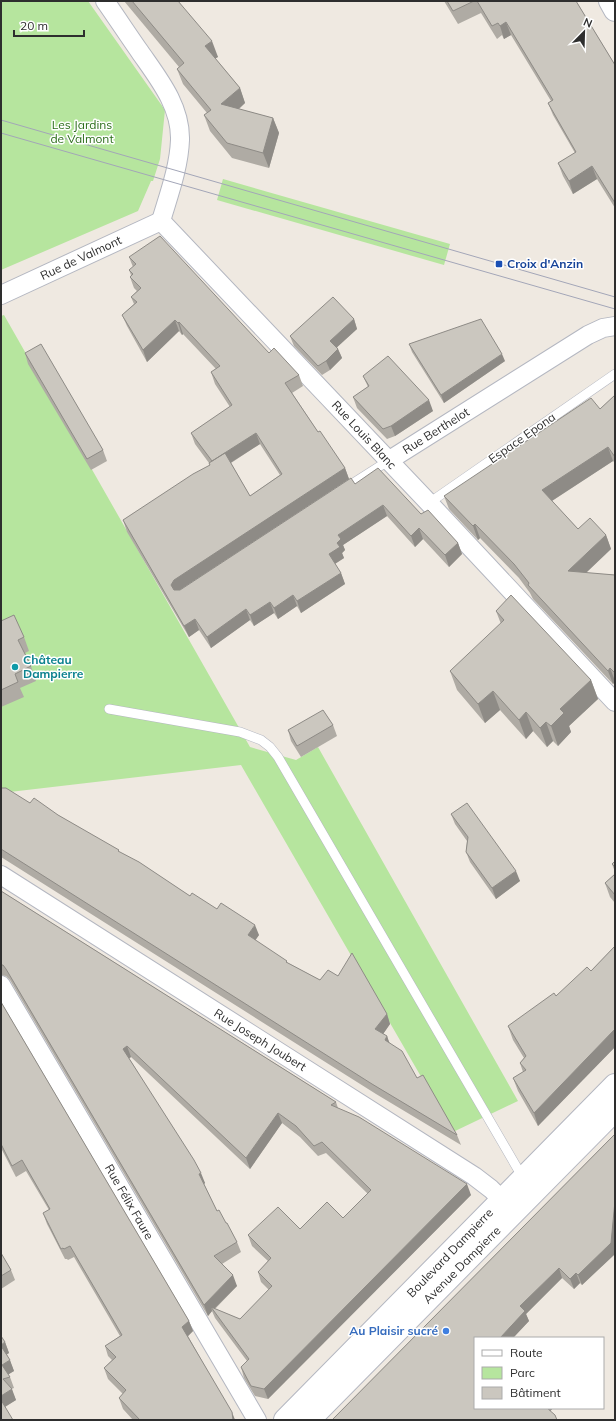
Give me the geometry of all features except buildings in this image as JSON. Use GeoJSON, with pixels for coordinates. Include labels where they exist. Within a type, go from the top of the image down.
{"type":"FeatureCollection","features":[{"type":"Feature","properties":{"kind":"main road"},"geometry":{"type":"LineString","coordinates":[[610,1],[615,10]]}},
{"type":"Feature","properties":{"kind":"main road","name":"Boulevard Dampierre"},"geometry":{"type":"LineString","coordinates":[[285,1420],[528,1186],[615,1085]]}},
{"type":"Feature","properties":{"kind":"main road"},"geometry":{"type":"LineString","coordinates":[[528,1186],[615,1110]]}},
{"type":"Feature","properties":{"kind":"main road","name":"Avenue Dampierre"},"geometry":{"type":"LineString","coordinates":[[309,1420],[508,1206]]}},
{"type":"Feature","properties":{"kind":"street"},"geometry":{"type":"LineString","coordinates":[[105,1],[157,76],[171,101],[179,125],[179,152],[162,220]]}},
{"type":"Feature","properties":{"kind":"street","name":"Rue de Valmont"},"geometry":{"type":"LineString","coordinates":[[1,295],[162,220]]}},
{"type":"Feature","properties":{"kind":"street","name":"Rue Louis Blanc"},"geometry":{"type":"LineString","coordinates":[[162,220],[429,502],[615,702]]}},
{"type":"Feature","properties":{"kind":"street","name":"Rue Berthelot"},"geometry":{"type":"LineString","coordinates":[[388,460],[588,335],[603,328],[615,326]]}},
{"type":"Feature","properties":{"kind":"street","name":"Rue Joseph Joubert"},"geometry":{"type":"LineString","coordinates":[[1,875],[468,1172],[483,1182],[508,1206]]}},
{"type":"Feature","properties":{"kind":"street","name":"Rue Félix Faure"},"geometry":{"type":"LineString","coordinates":[[1,984],[257,1420]]}},
{"type":"Feature","properties":{"kind":"lane","name":"Espace Epona"},"geometry":{"type":"LineString","coordinates":[[429,502],[615,374]]}},
{"type":"Feature","properties":{"kind":"lane","name":"Rue Berthelot"},"geometry":{"type":"LineString","coordinates":[[336,494],[388,460]]}},
{"type":"Feature","properties":{"kind":"lane"},"geometry":{"type":"LineString","coordinates":[[109,709],[240,732],[261,740],[270,747],[278,757],[528,1186]]}},
{"type":"Feature","properties":{"kind":"green space","name":"Les Jardins de Valmont"},"geometry":{"type":"Polygon","coordinates":[[[1,1],[88,1],[165,110],[160,159],[153,181],[151,181],[138,211],[1,270],[1,1]]]}},
{"type":"Feature","properties":{"kind":"green space"},"geometry":{"type":"Polygon","coordinates":[[[223,179],[450,244],[444,265],[217,200],[223,179]]]}},
{"type":"Feature","properties":{"kind":"green space"},"geometry":{"type":"Polygon","coordinates":[[[4,315],[250,747],[296,760],[318,747],[518,1101],[453,1132],[241,765],[1,793],[1,316],[4,315]]]}},
{"type":"Feature","properties":{"kind":"tram line"},"geometry":{"type":"LineString","coordinates":[[1,120],[615,297]]}},
{"type":"Feature","properties":{"kind":"tram line"},"geometry":{"type":"LineString","coordinates":[[1,133],[615,309]]}},
{"type":"Feature","properties":{"kind":"place","name":"Croix d'Anzin"},"geometry":{"type":"Point","coordinates":[499,264]}},
{"type":"Feature","properties":{"kind":"place","name":"Château Dampierre"},"geometry":{"type":"Point","coordinates":[15,667]}},
{"type":"Feature","properties":{"kind":"place","name":"Au Plaisir sucré"},"geometry":{"type":"Point","coordinates":[446,1331]}}]}
